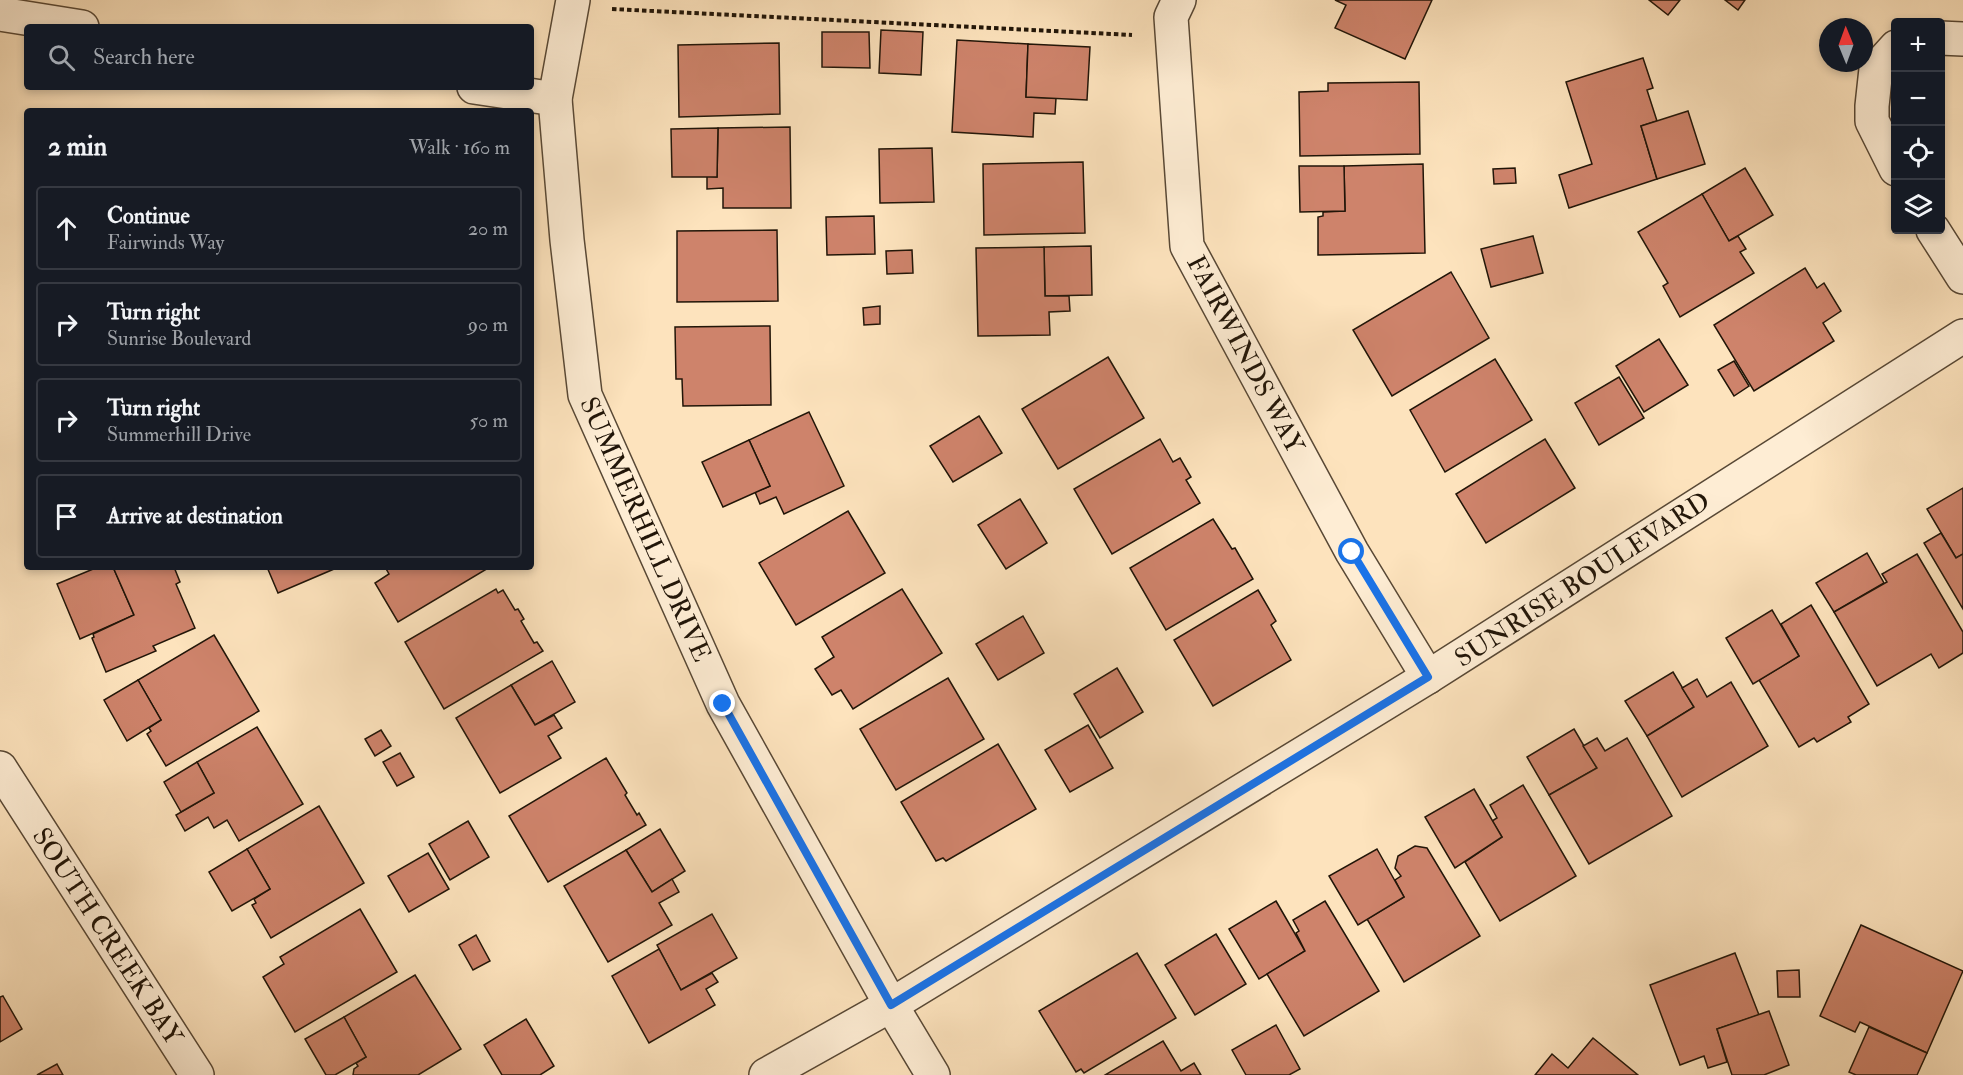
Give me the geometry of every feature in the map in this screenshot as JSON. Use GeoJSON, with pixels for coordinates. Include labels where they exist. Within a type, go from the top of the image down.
{"type":"FeatureCollection","features":[{"type":"Feature","properties":{"kind":"street","name":"FAIRWINDS WAY"},"geometry":{"type":"LineString","coordinates":[[1179,0],[1171,17],[1187,246],[1352,552],[1428,677]]}},
{"type":"Feature","properties":{"kind":"street","name":"SUMMERHILL DRIVE"},"geometry":{"type":"LineString","coordinates":[[573,4],[555,99],[567,240],[585,395],[723,704],[891,1005],[933,1075]]}},
{"type":"Feature","properties":{"kind":"street"},"geometry":{"type":"LineString","coordinates":[[0,14],[63,24]]}},
{"type":"Feature","properties":{"kind":"street"},"geometry":{"type":"LineString","coordinates":[[1945,38],[1963,39]]}},
{"type":"Feature","properties":{"kind":"street"},"geometry":{"type":"LineString","coordinates":[[1891,52],[1876,69],[1872,121],[1891,159]]}},
{"type":"Feature","properties":{"kind":"street"},"geometry":{"type":"LineString","coordinates":[[494,90],[555,99]]}},
{"type":"Feature","properties":{"kind":"street"},"geometry":{"type":"LineString","coordinates":[[1936,234],[1963,277]]}},
{"type":"Feature","properties":{"kind":"street","name":"SUNRISE BOULEVARD"},"geometry":{"type":"LineString","coordinates":[[766,1075],[891,1005],[1428,677],[1963,336]]}},
{"type":"Feature","properties":{"kind":"street","name":"SOUTH CREEK BAY"},"geometry":{"type":"LineString","coordinates":[[0,768],[197,1075]]}},
{"type":"Feature","properties":{"kind":"path"},"geometry":{"type":"LineString","coordinates":[[573,4],[1173,38]]}},
{"type":"Feature","properties":{"kind":"building"},"geometry":{"type":"Polygon","coordinates":[[[1335,0],[1432,0],[1405,59],[1335,28],[1346,5],[1335,0]]]}},
{"type":"Feature","properties":{"kind":"building"},"geometry":{"type":"Polygon","coordinates":[[[1649,0],[1680,0],[1668,15],[1649,0]]]}},
{"type":"Feature","properties":{"kind":"building"},"geometry":{"type":"Polygon","coordinates":[[[1725,0],[1745,0],[1738,10],[1725,0]]]}},
{"type":"Feature","properties":{"kind":"building"},"geometry":{"type":"Polygon","coordinates":[[[881,30],[923,32],[921,75],[879,73],[881,30]]]}},
{"type":"Feature","properties":{"kind":"building"},"geometry":{"type":"Polygon","coordinates":[[[822,32],[869,32],[870,68],[822,67],[822,32]]]}},
{"type":"Feature","properties":{"kind":"building"},"geometry":{"type":"Polygon","coordinates":[[[957,40],[1028,44],[1026,97],[1056,98],[1055,114],[1034,113],[1033,137],[952,132],[957,40]]]}},
{"type":"Feature","properties":{"kind":"building"},"geometry":{"type":"Polygon","coordinates":[[[779,43],[780,114],[679,117],[678,45],[779,43]]]}},
{"type":"Feature","properties":{"kind":"building"},"geometry":{"type":"Polygon","coordinates":[[[1028,44],[1090,47],[1087,100],[1026,97],[1028,44]]]}},
{"type":"Feature","properties":{"kind":"building"},"geometry":{"type":"Polygon","coordinates":[[[1643,58],[1653,88],[1647,90],[1657,121],[1641,126],[1657,179],[1569,208],[1559,175],[1592,164],[1566,82],[1643,58]]]}},
{"type":"Feature","properties":{"kind":"building"},"geometry":{"type":"Polygon","coordinates":[[[1419,82],[1420,154],[1300,156],[1299,92],[1328,91],[1328,83],[1419,82]]]}},
{"type":"Feature","properties":{"kind":"building"},"geometry":{"type":"Polygon","coordinates":[[[1688,111],[1705,164],[1657,179],[1641,126],[1688,111]]]}},
{"type":"Feature","properties":{"kind":"building"},"geometry":{"type":"Polygon","coordinates":[[[790,127],[791,208],[723,208],[723,188],[707,189],[707,176],[717,177],[718,128],[790,127]]]}},
{"type":"Feature","properties":{"kind":"building"},"geometry":{"type":"Polygon","coordinates":[[[718,128],[717,177],[672,177],[671,129],[718,128]]]}},
{"type":"Feature","properties":{"kind":"building"},"geometry":{"type":"Polygon","coordinates":[[[932,148],[934,202],[880,203],[879,149],[932,148]]]}},
{"type":"Feature","properties":{"kind":"building"},"geometry":{"type":"Polygon","coordinates":[[[1083,162],[1085,233],[984,235],[983,164],[1083,162]]]}},
{"type":"Feature","properties":{"kind":"building"},"geometry":{"type":"Polygon","coordinates":[[[1423,164],[1425,253],[1318,255],[1318,217],[1323,216],[1323,212],[1345,211],[1344,166],[1423,164]]]}},
{"type":"Feature","properties":{"kind":"building"},"geometry":{"type":"Polygon","coordinates":[[[1299,166],[1344,166],[1345,211],[1300,212],[1299,166]]]}},
{"type":"Feature","properties":{"kind":"building"},"geometry":{"type":"Polygon","coordinates":[[[1515,168],[1516,183],[1494,184],[1493,169],[1515,168]]]}},
{"type":"Feature","properties":{"kind":"building"},"geometry":{"type":"Polygon","coordinates":[[[1745,168],[1773,215],[1729,241],[1702,194],[1745,168]]]}},
{"type":"Feature","properties":{"kind":"building"},"geometry":{"type":"Polygon","coordinates":[[[1702,194],[1729,241],[1738,236],[1746,249],[1740,252],[1754,273],[1680,317],[1663,286],[1668,283],[1638,232],[1702,194]]]}},
{"type":"Feature","properties":{"kind":"building"},"geometry":{"type":"Polygon","coordinates":[[[874,216],[875,254],[827,255],[826,217],[874,216]]]}},
{"type":"Feature","properties":{"kind":"building"},"geometry":{"type":"Polygon","coordinates":[[[777,230],[778,301],[677,302],[677,231],[777,230]]]}},
{"type":"Feature","properties":{"kind":"building"},"geometry":{"type":"Polygon","coordinates":[[[1533,236],[1543,273],[1491,287],[1481,249],[1533,236]]]}},
{"type":"Feature","properties":{"kind":"building"},"geometry":{"type":"Polygon","coordinates":[[[1091,246],[1092,295],[1045,296],[1044,247],[1091,246]]]}},
{"type":"Feature","properties":{"kind":"building"},"geometry":{"type":"Polygon","coordinates":[[[1044,247],[1045,296],[1069,296],[1070,311],[1049,312],[1050,335],[978,336],[976,248],[1044,247]]]}},
{"type":"Feature","properties":{"kind":"building"},"geometry":{"type":"Polygon","coordinates":[[[912,250],[913,273],[887,274],[886,251],[912,250]]]}},
{"type":"Feature","properties":{"kind":"building"},"geometry":{"type":"Polygon","coordinates":[[[1805,268],[1817,288],[1824,283],[1841,311],[1823,323],[1834,341],[1754,391],[1714,325],[1805,268]]]}},
{"type":"Feature","properties":{"kind":"building"},"geometry":{"type":"Polygon","coordinates":[[[1451,272],[1489,338],[1392,396],[1353,330],[1451,272]]]}},
{"type":"Feature","properties":{"kind":"building"},"geometry":{"type":"Polygon","coordinates":[[[880,306],[880,324],[864,325],[863,308],[880,306]]]}},
{"type":"Feature","properties":{"kind":"building"},"geometry":{"type":"Polygon","coordinates":[[[770,326],[771,405],[683,406],[682,379],[676,379],[675,327],[770,326]]]}},
{"type":"Feature","properties":{"kind":"building"},"geometry":{"type":"Polygon","coordinates":[[[1659,339],[1688,385],[1644,412],[1616,366],[1659,339]]]}},
{"type":"Feature","properties":{"kind":"building"},"geometry":{"type":"Polygon","coordinates":[[[1108,357],[1144,418],[1058,469],[1022,409],[1108,357]]]}},
{"type":"Feature","properties":{"kind":"building"},"geometry":{"type":"Polygon","coordinates":[[[1495,359],[1532,420],[1445,472],[1410,410],[1495,359]]]}},
{"type":"Feature","properties":{"kind":"building"},"geometry":{"type":"Polygon","coordinates":[[[1734,361],[1749,386],[1734,396],[1718,370],[1734,361]]]}},
{"type":"Feature","properties":{"kind":"building"},"geometry":{"type":"Polygon","coordinates":[[[1619,377],[1644,418],[1599,445],[1575,403],[1619,377]]]}},
{"type":"Feature","properties":{"kind":"building"},"geometry":{"type":"Polygon","coordinates":[[[809,412],[844,486],[784,514],[776,497],[760,504],[755,492],[770,486],[749,440],[809,412]]]}},
{"type":"Feature","properties":{"kind":"building"},"geometry":{"type":"Polygon","coordinates":[[[979,416],[1002,453],[953,482],[930,446],[979,416]]]}},
{"type":"Feature","properties":{"kind":"building"},"geometry":{"type":"Polygon","coordinates":[[[1160,439],[1173,462],[1180,458],[1191,477],[1186,480],[1200,503],[1112,554],[1074,489],[1160,439]]]}},
{"type":"Feature","properties":{"kind":"building"},"geometry":{"type":"Polygon","coordinates":[[[1545,439],[1575,488],[1486,543],[1456,494],[1545,439]]]}},
{"type":"Feature","properties":{"kind":"building"},"geometry":{"type":"Polygon","coordinates":[[[749,440],[770,486],[723,507],[702,462],[749,440]]]}},
{"type":"Feature","properties":{"kind":"building"},"geometry":{"type":"Polygon","coordinates":[[[1963,488],[1963,554],[1956,558],[1927,509],[1963,488]]]}},
{"type":"Feature","properties":{"kind":"building"},"geometry":{"type":"Polygon","coordinates":[[[1020,499],[1047,543],[1006,569],[978,525],[1020,499]]]}},
{"type":"Feature","properties":{"kind":"building"},"geometry":{"type":"Polygon","coordinates":[[[848,511],[885,573],[796,625],[759,563],[848,511]]]}},
{"type":"Feature","properties":{"kind":"building"},"geometry":{"type":"Polygon","coordinates":[[[1213,519],[1232,549],[1235,548],[1253,579],[1166,630],[1130,568],[1213,519]]]}},
{"type":"Feature","properties":{"kind":"building"},"geometry":{"type":"Polygon","coordinates":[[[1941,533],[1956,558],[1963,554],[1963,609],[1924,543],[1941,533]]]}},
{"type":"Feature","properties":{"kind":"building"},"geometry":{"type":"Polygon","coordinates":[[[1867,553],[1884,583],[1834,612],[1816,583],[1867,553]]]}},
{"type":"Feature","properties":{"kind":"building"},"geometry":{"type":"Polygon","coordinates":[[[1917,554],[1963,632],[1963,653],[1939,668],[1931,654],[1877,686],[1834,612],[1887,582],[1882,574],[1917,554]]]}},
{"type":"Feature","properties":{"kind":"building"},"geometry":{"type":"Polygon","coordinates":[[[91,570],[114,570],[134,615],[80,639],[57,584],[91,570]]]}},
{"type":"Feature","properties":{"kind":"building"},"geometry":{"type":"Polygon","coordinates":[[[114,570],[175,570],[180,582],[176,584],[195,628],[153,646],[156,651],[106,672],[92,638],[93,634],[134,615],[114,570]]]}},
{"type":"Feature","properties":{"kind":"building"},"geometry":{"type":"Polygon","coordinates":[[[268,570],[332,570],[278,593],[268,570]]]}},
{"type":"Feature","properties":{"kind":"building"},"geometry":{"type":"Polygon","coordinates":[[[387,570],[485,570],[398,622],[375,583],[389,574],[387,570]]]}},
{"type":"Feature","properties":{"kind":"building"},"geometry":{"type":"Polygon","coordinates":[[[496,589],[498,593],[503,590],[515,610],[518,609],[524,619],[521,621],[534,643],[537,642],[543,651],[444,709],[405,642],[496,589]]]}},
{"type":"Feature","properties":{"kind":"building"},"geometry":{"type":"Polygon","coordinates":[[[902,589],[942,653],[853,709],[841,690],[832,695],[815,669],[834,657],[822,637],[902,589]]]}},
{"type":"Feature","properties":{"kind":"building"},"geometry":{"type":"Polygon","coordinates":[[[1258,590],[1276,621],[1271,625],[1291,660],[1213,706],[1174,640],[1258,590]]]}},
{"type":"Feature","properties":{"kind":"building"},"geometry":{"type":"Polygon","coordinates":[[[1811,605],[1869,704],[1848,717],[1851,722],[1817,742],[1814,738],[1799,747],[1759,680],[1799,656],[1781,624],[1811,605]]]}},
{"type":"Feature","properties":{"kind":"building"},"geometry":{"type":"Polygon","coordinates":[[[1772,610],[1799,656],[1753,684],[1726,638],[1772,610]]]}},
{"type":"Feature","properties":{"kind":"building"},"geometry":{"type":"Polygon","coordinates":[[[1023,616],[1044,653],[998,680],[976,644],[1023,616]]]}},
{"type":"Feature","properties":{"kind":"building"},"geometry":{"type":"Polygon","coordinates":[[[214,635],[259,711],[166,766],[147,734],[151,731],[149,728],[161,720],[138,680],[214,635]]]}},
{"type":"Feature","properties":{"kind":"building"},"geometry":{"type":"Polygon","coordinates":[[[552,661],[575,702],[535,725],[511,685],[552,661]]]}},
{"type":"Feature","properties":{"kind":"building"},"geometry":{"type":"Polygon","coordinates":[[[1117,668],[1143,712],[1100,738],[1074,694],[1117,668]]]}},
{"type":"Feature","properties":{"kind":"building"},"geometry":{"type":"Polygon","coordinates":[[[1673,672],[1694,707],[1647,736],[1625,701],[1673,672]]]}},
{"type":"Feature","properties":{"kind":"building"},"geometry":{"type":"Polygon","coordinates":[[[948,678],[984,739],[896,790],[860,729],[948,678]]]}},
{"type":"Feature","properties":{"kind":"building"},"geometry":{"type":"Polygon","coordinates":[[[1697,679],[1707,697],[1731,682],[1768,746],[1682,797],[1647,736],[1694,707],[1682,688],[1697,679]]]}},
{"type":"Feature","properties":{"kind":"building"},"geometry":{"type":"Polygon","coordinates":[[[138,680],[161,720],[127,741],[104,700],[138,680]]]}},
{"type":"Feature","properties":{"kind":"building"},"geometry":{"type":"Polygon","coordinates":[[[511,685],[535,725],[554,715],[562,728],[548,736],[561,758],[500,793],[456,718],[511,685]]]}},
{"type":"Feature","properties":{"kind":"building"},"geometry":{"type":"Polygon","coordinates":[[[1088,725],[1113,768],[1070,792],[1045,750],[1088,725]]]}},
{"type":"Feature","properties":{"kind":"building"},"geometry":{"type":"Polygon","coordinates":[[[257,727],[303,804],[239,841],[227,820],[214,828],[208,817],[185,831],[176,815],[214,793],[197,762],[257,727]]]}},
{"type":"Feature","properties":{"kind":"building"},"geometry":{"type":"Polygon","coordinates":[[[1574,729],[1597,768],[1549,795],[1527,757],[1574,729]]]}},
{"type":"Feature","properties":{"kind":"building"},"geometry":{"type":"Polygon","coordinates":[[[381,730],[391,746],[375,756],[365,739],[381,730]]]}},
{"type":"Feature","properties":{"kind":"building"},"geometry":{"type":"Polygon","coordinates":[[[1597,738],[1605,751],[1627,738],[1672,816],[1589,864],[1549,795],[1597,768],[1583,746],[1597,738]]]}},
{"type":"Feature","properties":{"kind":"building"},"geometry":{"type":"Polygon","coordinates":[[[998,744],[1036,809],[946,861],[943,858],[936,861],[901,802],[998,744]]]}},
{"type":"Feature","properties":{"kind":"building"},"geometry":{"type":"Polygon","coordinates":[[[400,753],[414,777],[397,786],[383,762],[400,753]]]}},
{"type":"Feature","properties":{"kind":"building"},"geometry":{"type":"Polygon","coordinates":[[[606,758],[627,793],[625,795],[646,825],[548,882],[509,816],[606,758]]]}},
{"type":"Feature","properties":{"kind":"building"},"geometry":{"type":"Polygon","coordinates":[[[197,762],[214,793],[181,812],[164,782],[197,762]]]}},
{"type":"Feature","properties":{"kind":"building"},"geometry":{"type":"Polygon","coordinates":[[[1523,785],[1576,876],[1500,921],[1465,862],[1502,837],[1492,821],[1497,818],[1490,805],[1523,785]]]}},
{"type":"Feature","properties":{"kind":"building"},"geometry":{"type":"Polygon","coordinates":[[[1474,789],[1502,837],[1455,868],[1425,817],[1474,789]]]}},
{"type":"Feature","properties":{"kind":"building"},"geometry":{"type":"Polygon","coordinates":[[[319,806],[364,883],[271,938],[252,905],[256,903],[254,899],[270,889],[247,849],[319,806]]]}},
{"type":"Feature","properties":{"kind":"building"},"geometry":{"type":"Polygon","coordinates":[[[468,821],[489,857],[450,880],[429,844],[468,821]]]}},
{"type":"Feature","properties":{"kind":"building"},"geometry":{"type":"Polygon","coordinates":[[[660,829],[685,871],[652,892],[626,850],[660,829]]]}},
{"type":"Feature","properties":{"kind":"building"},"geometry":{"type":"Polygon","coordinates":[[[1415,846],[1427,848],[1480,936],[1404,982],[1367,919],[1404,897],[1395,880],[1401,876],[1395,868],[1398,856],[1415,846]]]}},
{"type":"Feature","properties":{"kind":"building"},"geometry":{"type":"Polygon","coordinates":[[[247,849],[270,889],[232,911],[209,872],[247,849]]]}},
{"type":"Feature","properties":{"kind":"building"},"geometry":{"type":"Polygon","coordinates":[[[1377,849],[1404,897],[1358,925],[1329,876],[1377,849]]]}},
{"type":"Feature","properties":{"kind":"building"},"geometry":{"type":"Polygon","coordinates":[[[626,850],[652,892],[672,879],[679,892],[659,903],[672,925],[608,962],[564,886],[626,850]]]}},
{"type":"Feature","properties":{"kind":"building"},"geometry":{"type":"Polygon","coordinates":[[[428,853],[449,889],[409,912],[388,876],[428,853]]]}},
{"type":"Feature","properties":{"kind":"building"},"geometry":{"type":"Polygon","coordinates":[[[1276,901],[1305,951],[1259,979],[1229,929],[1276,901]]]}},
{"type":"Feature","properties":{"kind":"building"},"geometry":{"type":"Polygon","coordinates":[[[1325,901],[1379,991],[1304,1036],[1267,974],[1305,951],[1296,933],[1299,931],[1293,920],[1325,901]]]}},
{"type":"Feature","properties":{"kind":"building"},"geometry":{"type":"Polygon","coordinates":[[[360,909],[397,972],[295,1032],[263,977],[284,964],[280,957],[360,909]]]}},
{"type":"Feature","properties":{"kind":"building"},"geometry":{"type":"Polygon","coordinates":[[[712,914],[737,958],[681,990],[657,945],[712,914]]]}},
{"type":"Feature","properties":{"kind":"building"},"geometry":{"type":"Polygon","coordinates":[[[1861,925],[1963,971],[1927,1053],[1860,1022],[1855,1032],[1820,1016],[1861,925]]]}},
{"type":"Feature","properties":{"kind":"building"},"geometry":{"type":"Polygon","coordinates":[[[1216,934],[1246,984],[1195,1015],[1165,965],[1216,934]]]}},
{"type":"Feature","properties":{"kind":"building"},"geometry":{"type":"Polygon","coordinates":[[[476,935],[490,961],[473,970],[459,945],[476,935]]]}},
{"type":"Feature","properties":{"kind":"building"},"geometry":{"type":"Polygon","coordinates":[[[659,949],[681,990],[712,973],[718,982],[706,989],[715,1005],[649,1043],[612,976],[659,949]]]}},
{"type":"Feature","properties":{"kind":"building"},"geometry":{"type":"Polygon","coordinates":[[[1137,953],[1176,1018],[1084,1073],[1081,1069],[1076,1072],[1039,1011],[1137,953]]]}},
{"type":"Feature","properties":{"kind":"building"},"geometry":{"type":"Polygon","coordinates":[[[1735,953],[1759,1015],[1717,1029],[1727,1062],[1708,1068],[1704,1056],[1680,1065],[1650,985],[1735,953]]]}},
{"type":"Feature","properties":{"kind":"building"},"geometry":{"type":"Polygon","coordinates":[[[1799,970],[1800,997],[1778,997],[1777,971],[1799,970]]]}},
{"type":"Feature","properties":{"kind":"building"},"geometry":{"type":"Polygon","coordinates":[[[415,975],[461,1049],[418,1075],[353,1075],[354,1069],[358,1066],[356,1063],[366,1057],[344,1017],[415,975]]]}},
{"type":"Feature","properties":{"kind":"building"},"geometry":{"type":"Polygon","coordinates":[[[3,996],[22,1029],[0,1042],[0,997],[3,996]]]}},
{"type":"Feature","properties":{"kind":"building"},"geometry":{"type":"Polygon","coordinates":[[[1769,1011],[1789,1065],[1764,1075],[1732,1075],[1717,1029],[1769,1011]]]}},
{"type":"Feature","properties":{"kind":"building"},"geometry":{"type":"Polygon","coordinates":[[[344,1017],[366,1057],[335,1075],[326,1075],[305,1039],[344,1017]]]}},
{"type":"Feature","properties":{"kind":"building"},"geometry":{"type":"Polygon","coordinates":[[[526,1019],[554,1066],[540,1075],[502,1075],[484,1045],[526,1019]]]}},
{"type":"Feature","properties":{"kind":"building"},"geometry":{"type":"Polygon","coordinates":[[[1276,1025],[1300,1069],[1289,1075],[1246,1075],[1232,1050],[1276,1025]]]}},
{"type":"Feature","properties":{"kind":"building"},"geometry":{"type":"Polygon","coordinates":[[[1869,1027],[1927,1053],[1917,1075],[1856,1075],[1849,1072],[1869,1027]]]}},
{"type":"Feature","properties":{"kind":"building"},"geometry":{"type":"Polygon","coordinates":[[[1593,1038],[1638,1075],[1535,1075],[1552,1054],[1568,1068],[1593,1038]]]}},
{"type":"Feature","properties":{"kind":"building"},"geometry":{"type":"Polygon","coordinates":[[[1163,1041],[1181,1071],[1194,1063],[1201,1075],[1105,1075],[1163,1041]]]}},
{"type":"Feature","properties":{"kind":"building"},"geometry":{"type":"Polygon","coordinates":[[[57,1064],[63,1075],[37,1075],[57,1064]]]}},
{"type":"Feature","properties":{"kind":"route"},"geometry":{"type":"LineString","coordinates":[[723,704],[891,1005],[1428,677],[1352,552]]}}]}
